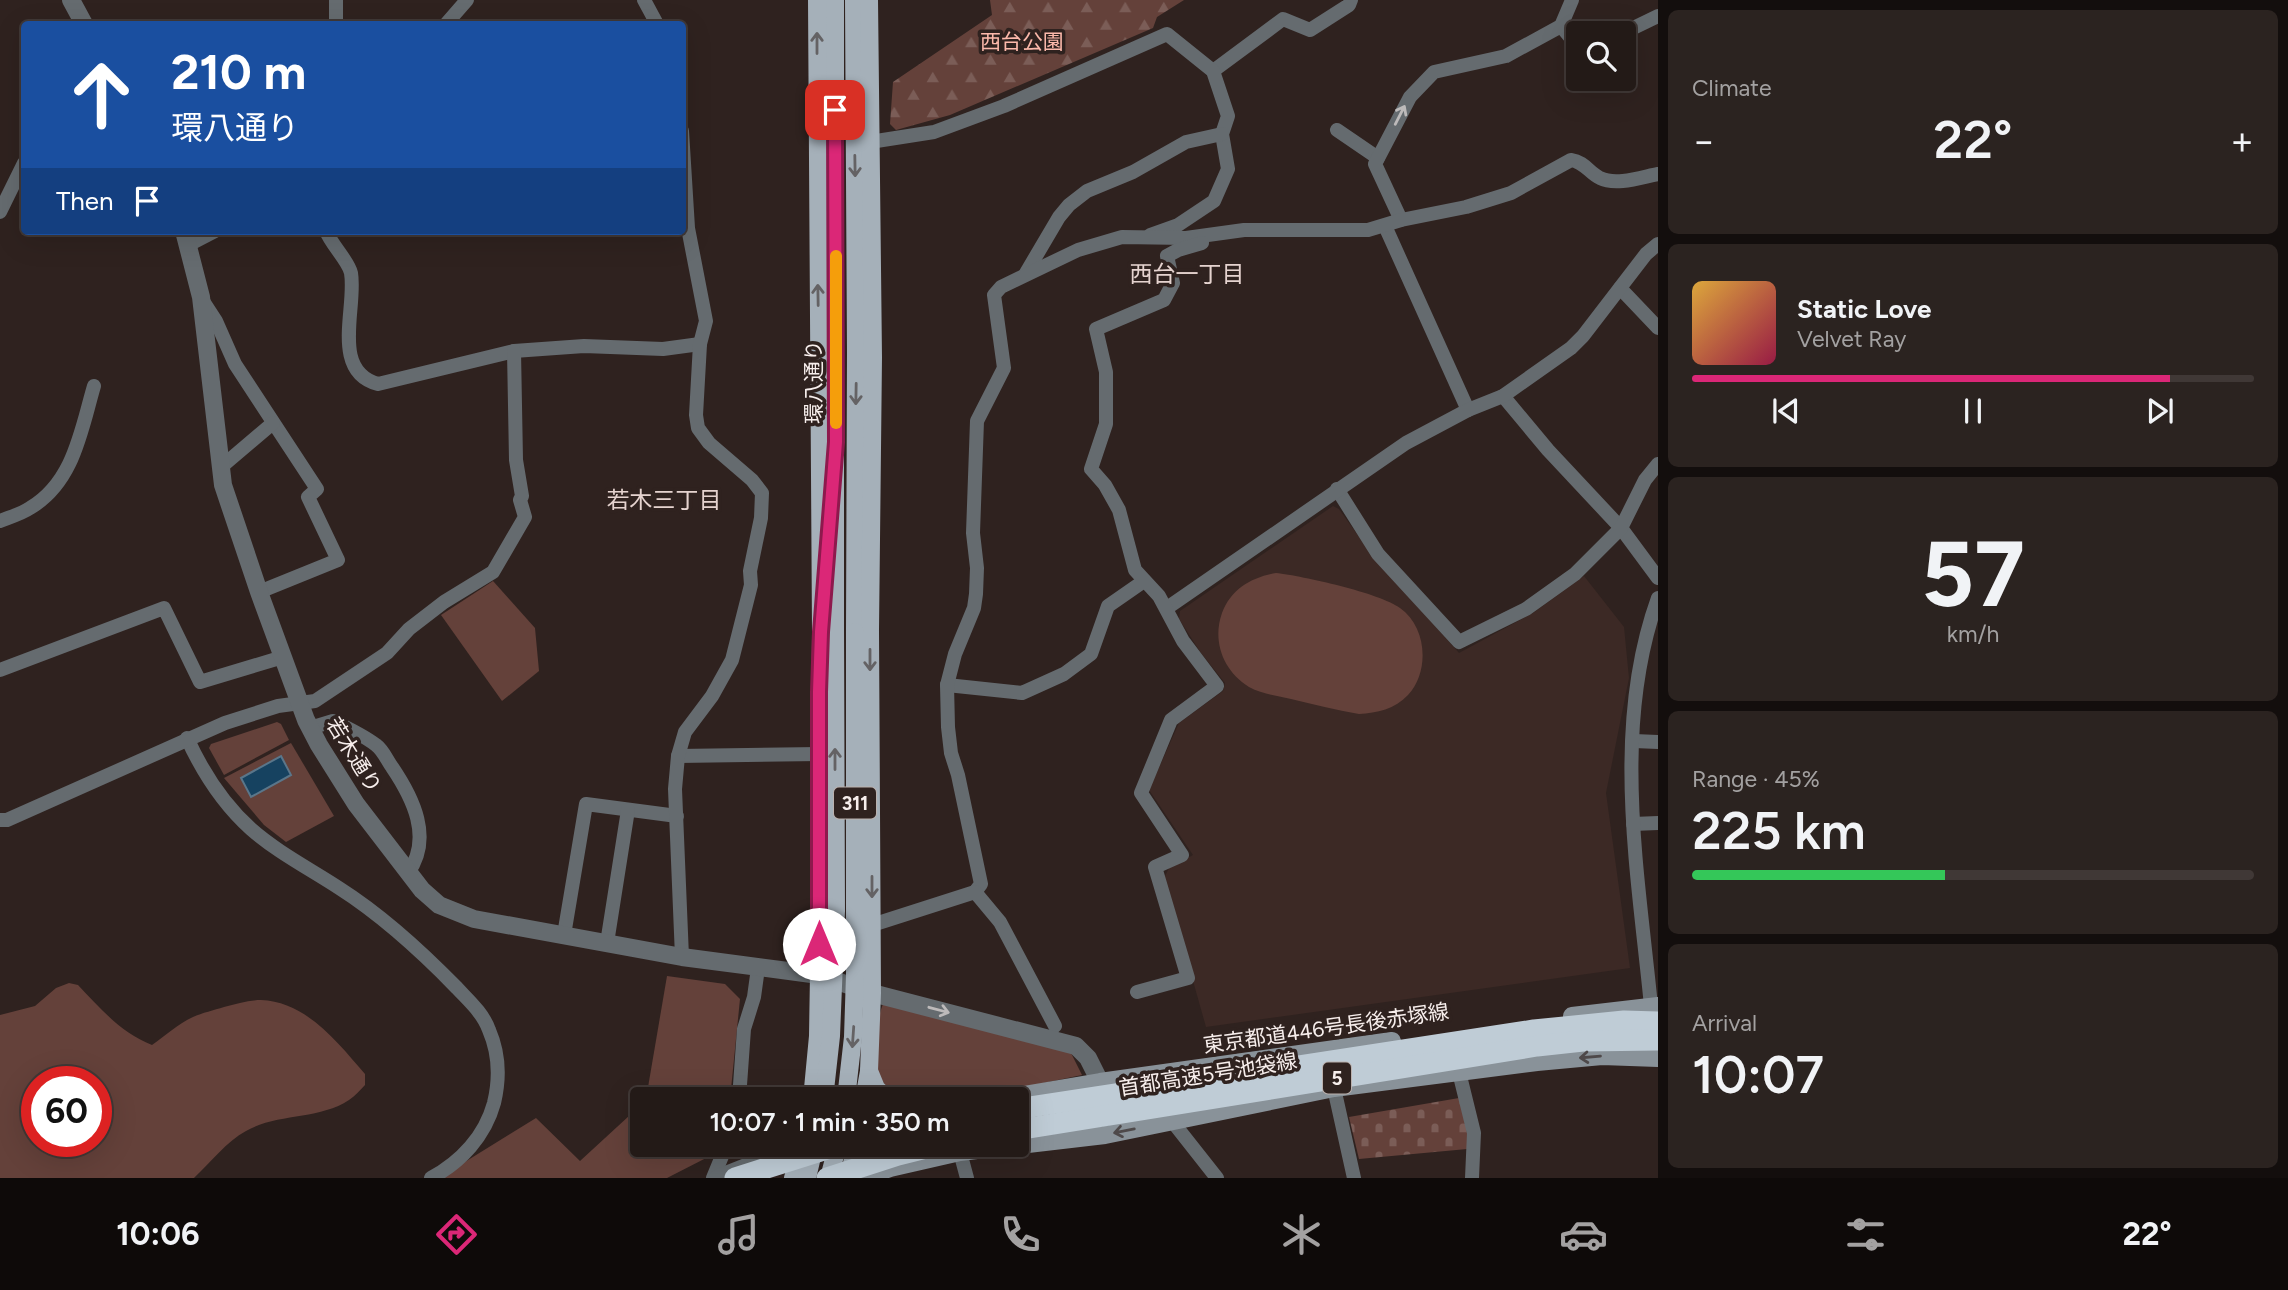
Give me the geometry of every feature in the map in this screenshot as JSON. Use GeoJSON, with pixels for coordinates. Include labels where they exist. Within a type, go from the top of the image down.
{"type":"FeatureCollection","features":[{"type":"Feature","properties":{"kind":"highway","name":"首都高速5号池袋線"},"geometry":{"type":"LineString","coordinates":[[1029,1107],[1534,1030],[1613,1022],[1656,1011]]}},
{"type":"Feature","properties":{"kind":"highway","name":"首都高速5号池袋線"},"geometry":{"type":"LineString","coordinates":[[1029,1128],[1537,1046],[1596,1040],[1658,1040]]}},
{"type":"Feature","properties":{"kind":"highway"},"geometry":{"type":"LineString","coordinates":[[735,1178],[800,1157]]}},
{"type":"Feature","properties":{"kind":"highway"},"geometry":{"type":"LineString","coordinates":[[828,1178],[892,1157]]}},
{"type":"Feature","properties":{"kind":"main road"},"geometry":{"type":"LineString","coordinates":[[813,1087],[819,975],[819,754],[828,630],[827,442],[817,0]]}},
{"type":"Feature","properties":{"kind":"main road","name":"環八通り"},"geometry":{"type":"LineString","coordinates":[[825,1087],[831,1036],[836,911],[828,630],[827,442],[835,0]]}},
{"type":"Feature","properties":{"kind":"main road","name":"環八通り"},"geometry":{"type":"LineString","coordinates":[[847,1087],[853,1037],[863,632],[863,444],[854,0]]}},
{"type":"Feature","properties":{"kind":"main road"},"geometry":{"type":"LineString","coordinates":[[866,1087],[872,993],[863,632],[863,444],[873,357],[869,0]]}},
{"type":"Feature","properties":{"kind":"main road","name":"東京都道446号長後赤塚線"},"geometry":{"type":"LineString","coordinates":[[1029,1094],[1100,1082],[1656,1011]]}},
{"type":"Feature","properties":{"kind":"main road"},"geometry":{"type":"LineString","coordinates":[[1029,1141],[1105,1135],[1334,1088],[1602,1056],[1658,1058]]}},
{"type":"Feature","properties":{"kind":"main road"},"geometry":{"type":"LineString","coordinates":[[869,1071],[876,1087]]}},
{"type":"Feature","properties":{"kind":"main road"},"geometry":{"type":"LineString","coordinates":[[793,1178],[800,1157]]}},
{"type":"Feature","properties":{"kind":"main road"},"geometry":{"type":"LineString","coordinates":[[807,1178],[812,1157]]}},
{"type":"Feature","properties":{"kind":"main road"},"geometry":{"type":"LineString","coordinates":[[828,1178],[836,1157]]}},
{"type":"Feature","properties":{"kind":"main road"},"geometry":{"type":"LineString","coordinates":[[849,1178],[853,1157]]}},
{"type":"Feature","properties":{"kind":"main road"},"geometry":{"type":"LineString","coordinates":[[863,1178],[924,1157]]}},
{"type":"Feature","properties":{"kind":"street"},"geometry":{"type":"LineString","coordinates":[[71,0],[82,21]]}},
{"type":"Feature","properties":{"kind":"street"},"geometry":{"type":"LineString","coordinates":[[336,0],[336,21]]}},
{"type":"Feature","properties":{"kind":"street"},"geometry":{"type":"LineString","coordinates":[[644,0],[655,21]]}},
{"type":"Feature","properties":{"kind":"street"},"geometry":{"type":"LineString","coordinates":[[1213,71],[1283,19],[1310,30],[1349,5],[1351,0]]}},
{"type":"Feature","properties":{"kind":"street"},"geometry":{"type":"LineString","coordinates":[[1401,220],[1375,164],[1410,97],[1434,72],[1506,56],[1561,26],[1573,0]]}},
{"type":"Feature","properties":{"kind":"street"},"geometry":{"type":"LineString","coordinates":[[448,21],[461,1]]}},
{"type":"Feature","properties":{"kind":"street"},"geometry":{"type":"LineString","coordinates":[[1636,27],[1658,16]]}},
{"type":"Feature","properties":{"kind":"street"},"geometry":{"type":"LineString","coordinates":[[1561,26],[1566,32]]}},
{"type":"Feature","properties":{"kind":"street"},"geometry":{"type":"LineString","coordinates":[[870,142],[946,128],[1004,106],[1167,34],[1213,71],[1228,116],[1222,134],[1228,169],[1214,201],[1178,225],[1142,238]]}},
{"type":"Feature","properties":{"kind":"street"},"geometry":{"type":"LineString","coordinates":[[1337,130],[1378,158]]}},
{"type":"Feature","properties":{"kind":"street"},"geometry":{"type":"LineString","coordinates":[[1025,275],[1059,217],[1087,191],[1133,172],[1186,142],[1222,134]]}},
{"type":"Feature","properties":{"kind":"street"},"geometry":{"type":"LineString","coordinates":[[819,927],[872,925],[975,892],[981,884],[951,753],[947,685],[974,608],[976,594],[977,568],[973,533],[977,421],[1004,368],[993,295],[1001,287],[1078,250],[1122,237],[1186,238],[1257,230],[1368,230],[1511,194],[1572,160],[1581,162],[1602,180],[1614,181],[1658,174]]}},
{"type":"Feature","properties":{"kind":"street"},"geometry":{"type":"LineString","coordinates":[[0,212],[21,169]]}},
{"type":"Feature","properties":{"kind":"street"},"geometry":{"type":"LineString","coordinates":[[682,957],[675,789],[678,756],[685,732],[712,696],[732,660],[751,584],[750,571],[761,518],[762,493],[752,480],[709,443],[698,428],[696,415],[700,344],[706,321],[688,228],[686,196]]}},
{"type":"Feature","properties":{"kind":"street"},"geometry":{"type":"LineString","coordinates":[[1385,226],[1468,410]]}},
{"type":"Feature","properties":{"kind":"street"},"geometry":{"type":"LineString","coordinates":[[1137,992],[1188,978],[1155,867],[1182,855],[1141,793],[1171,719],[1217,686],[1183,641],[1159,596],[1135,570],[1119,510],[1105,485],[1091,469],[1106,424],[1106,372],[1096,329],[1164,300],[1173,283],[1167,256],[1222,233]]}},
{"type":"Feature","properties":{"kind":"street"},"geometry":{"type":"LineString","coordinates":[[328,235],[351,271],[349,346],[355,370],[368,382],[378,384],[514,351],[584,346],[663,349],[700,344]]}},
{"type":"Feature","properties":{"kind":"street","name":"若木通り"},"geometry":{"type":"LineString","coordinates":[[186,238],[201,297],[223,485],[259,592],[310,728],[356,804],[422,890],[439,905],[474,919],[682,957],[819,975],[872,993],[1076,1046],[1088,1058],[1100,1082]]}},
{"type":"Feature","properties":{"kind":"street"},"geometry":{"type":"LineString","coordinates":[[1167,608],[1406,443],[1468,410],[1503,396],[1570,348],[1583,336],[1646,254],[1658,244]]}},
{"type":"Feature","properties":{"kind":"street"},"geometry":{"type":"LineString","coordinates":[[1620,288],[1658,328]]}},
{"type":"Feature","properties":{"kind":"street"},"geometry":{"type":"LineString","coordinates":[[201,297],[216,321],[235,364],[317,489],[308,497],[338,560],[259,592]]}},
{"type":"Feature","properties":{"kind":"street"},"geometry":{"type":"LineString","coordinates":[[0,820],[7,820],[187,738],[278,706],[315,701],[387,653],[409,629],[444,602],[493,572],[525,517],[520,499],[522,496],[516,460],[514,351]]}},
{"type":"Feature","properties":{"kind":"street"},"geometry":{"type":"LineString","coordinates":[[0,521],[31,508],[57,485],[73,460],[94,386]]}},
{"type":"Feature","properties":{"kind":"street"},"geometry":{"type":"LineString","coordinates":[[1503,396],[1548,450],[1621,528],[1658,578]]}},
{"type":"Feature","properties":{"kind":"street"},"geometry":{"type":"LineString","coordinates":[[220,468],[273,424]]}},
{"type":"Feature","properties":{"kind":"street"},"geometry":{"type":"LineString","coordinates":[[1337,489],[1378,554],[1459,642],[1526,609],[1566,581],[1621,528],[1645,480],[1658,464]]}},
{"type":"Feature","properties":{"kind":"street"},"geometry":{"type":"LineString","coordinates":[[947,685],[1021,693],[1064,674],[1091,654],[1108,606],[1143,581]]}},
{"type":"Feature","properties":{"kind":"street"},"geometry":{"type":"LineString","coordinates":[[1656,1011],[1642,917],[1630,798],[1635,683],[1651,646],[1658,598]]}},
{"type":"Feature","properties":{"kind":"street"},"geometry":{"type":"LineString","coordinates":[[0,670],[164,608],[200,682],[283,657]]}},
{"type":"Feature","properties":{"kind":"street"},"geometry":{"type":"LineString","coordinates":[[310,728],[333,721],[353,730],[379,747],[403,782],[418,812],[419,850],[408,873]]}},
{"type":"Feature","properties":{"kind":"street"},"geometry":{"type":"LineString","coordinates":[[187,738],[206,775],[235,814],[275,847],[341,889],[406,938],[472,1004],[485,1021],[493,1040],[498,1065],[492,1110],[481,1133],[468,1150],[452,1165],[431,1178]]}},
{"type":"Feature","properties":{"kind":"street"},"geometry":{"type":"LineString","coordinates":[[1634,741],[1658,742]]}},
{"type":"Feature","properties":{"kind":"street"},"geometry":{"type":"LineString","coordinates":[[678,756],[819,754]]}},
{"type":"Feature","properties":{"kind":"street"},"geometry":{"type":"LineString","coordinates":[[564,935],[586,804],[677,816]]}},
{"type":"Feature","properties":{"kind":"street"},"geometry":{"type":"LineString","coordinates":[[607,943],[628,810]]}},
{"type":"Feature","properties":{"kind":"street"},"geometry":{"type":"LineString","coordinates":[[1633,824],[1658,823]]}},
{"type":"Feature","properties":{"kind":"street"},"geometry":{"type":"LineString","coordinates":[[975,892],[1000,922],[1055,1026]]}},
{"type":"Feature","properties":{"kind":"street"},"geometry":{"type":"LineString","coordinates":[[1642,917],[1658,915]]}},
{"type":"Feature","properties":{"kind":"street"},"geometry":{"type":"LineString","coordinates":[[740,1087],[744,1029],[754,997],[758,968]]}},
{"type":"Feature","properties":{"kind":"street"},"geometry":{"type":"LineString","coordinates":[[1460,1072],[1474,1133],[1472,1178]]}},
{"type":"Feature","properties":{"kind":"street"},"geometry":{"type":"LineString","coordinates":[[1334,1088],[1354,1178]]}},
{"type":"Feature","properties":{"kind":"street"},"geometry":{"type":"LineString","coordinates":[[1172,1121],[1217,1178]]}},
{"type":"Feature","properties":{"kind":"street"},"geometry":{"type":"LineString","coordinates":[[715,1178],[722,1157]]}},
{"type":"Feature","properties":{"kind":"street"},"geometry":{"type":"LineString","coordinates":[[715,1178],[770,1157]]}},
{"type":"Feature","properties":{"kind":"street"},"geometry":{"type":"LineString","coordinates":[[956,1157],[967,1178]]}},
{"type":"Feature","properties":{"kind":"shaded area"},"geometry":{"type":"Polygon","coordinates":[[[1333,506],[1339,509],[1372,555],[1459,653],[1533,613],[1584,576],[1624,627],[1629,678],[1606,793],[1630,968],[1206,1027],[1164,878],[1169,868],[1193,855],[1149,790],[1179,723],[1223,691],[1225,683],[1179,619],[1180,611],[1333,506]]]}},
{"type":"Feature","properties":{"kind":"green space","name":"西台公園"},"geometry":{"type":"Polygon","coordinates":[[[990,0],[1184,0],[1157,17],[1153,28],[950,115],[896,130],[890,124],[893,82],[992,15],[990,0]]]}},
{"type":"Feature","properties":{"kind":"green space"},"geometry":{"type":"Polygon","coordinates":[[[1276,573],[1359,591],[1390,602],[1409,616],[1420,638],[1422,662],[1420,674],[1408,695],[1385,709],[1359,714],[1264,693],[1249,687],[1232,673],[1219,644],[1222,613],[1231,597],[1243,586],[1276,573]]]}},
{"type":"Feature","properties":{"kind":"green space"},"geometry":{"type":"Polygon","coordinates":[[[493,581],[535,628],[539,671],[502,701],[441,615],[493,581]]]}},
{"type":"Feature","properties":{"kind":"green space"},"geometry":{"type":"Polygon","coordinates":[[[277,722],[281,724],[289,740],[224,775],[209,748],[211,744],[277,722]]]}},
{"type":"Feature","properties":{"kind":"green space"},"geometry":{"type":"Polygon","coordinates":[[[291,743],[334,816],[286,842],[264,825],[224,778],[291,743]]]}},
{"type":"Feature","properties":{"kind":"green space"},"geometry":{"type":"Polygon","coordinates":[[[667,976],[725,984],[740,999],[731,1087],[648,1087],[667,976]]]}},
{"type":"Feature","properties":{"kind":"green space"},"geometry":{"type":"Polygon","coordinates":[[[69,983],[78,985],[121,1027],[152,1045],[182,1023],[200,1014],[252,1001],[278,1002],[307,1016],[332,1037],[365,1074],[365,1085],[351,1098],[325,1111],[271,1121],[246,1131],[225,1146],[194,1178],[0,1178],[0,1015],[35,1006],[56,988],[69,983]]]}},
{"type":"Feature","properties":{"kind":"green space"},"geometry":{"type":"Polygon","coordinates":[[[884,1002],[1069,1049],[1082,1075],[1024,1087],[883,1087],[876,1060],[876,1034],[884,1002]]]}},
{"type":"Feature","properties":{"kind":"green space"},"geometry":{"type":"Polygon","coordinates":[[[1459,1098],[1469,1133],[1467,1149],[1359,1159],[1349,1117],[1459,1098]]]}},
{"type":"Feature","properties":{"kind":"green space"},"geometry":{"type":"Polygon","coordinates":[[[630,1115],[630,1157],[708,1157],[667,1178],[439,1178],[536,1118],[580,1161],[630,1115]]]}},
{"type":"Feature","properties":{"kind":"water"},"geometry":{"type":"Polygon","coordinates":[[[281,756],[291,775],[251,797],[241,778],[281,756]]]}},
{"type":"Feature","properties":{"kind":"slow traffic"},"geometry":{"type":"LineString","coordinates":[[836,256],[836,423]]}},
{"type":"Feature","properties":{"kind":"district","name":"西台一丁目"},"geometry":{"type":"Point","coordinates":[1187,274]}},
{"type":"Feature","properties":{"kind":"district","name":"若木三丁目"},"geometry":{"type":"Point","coordinates":[664,500]}},
{"type":"Feature","properties":{"kind":"route"},"geometry":{"type":"LineString","coordinates":[[819,944],[821,632],[836,442],[835,110]]}}]}
